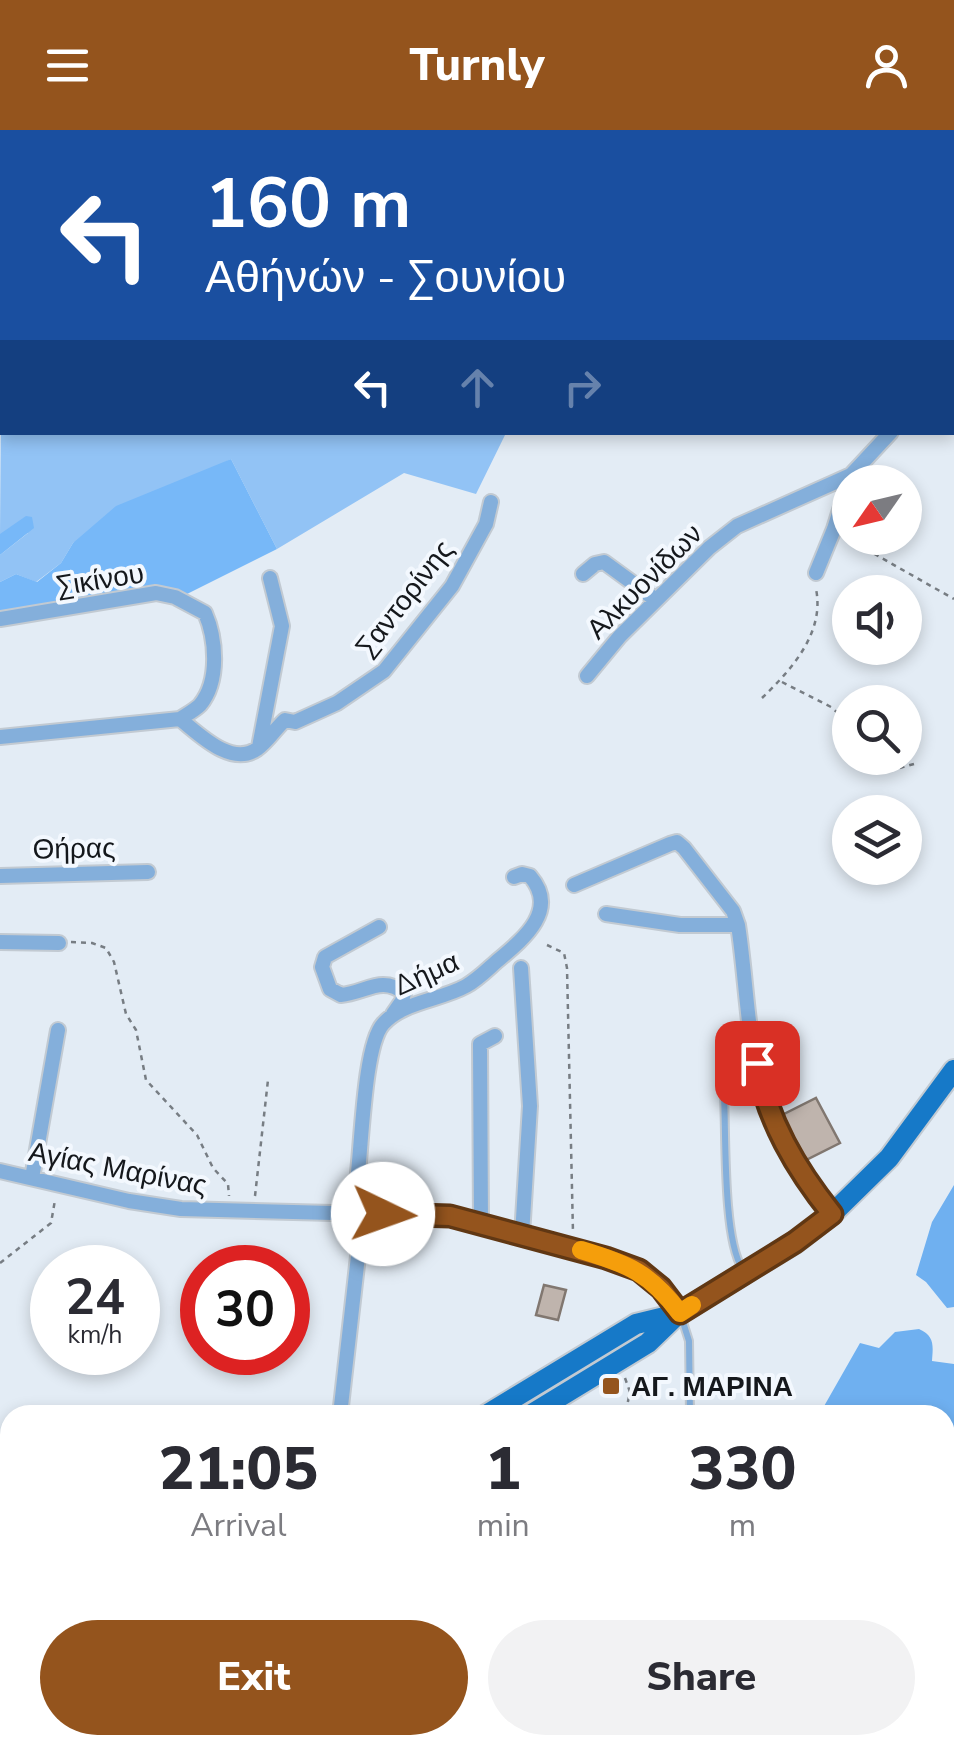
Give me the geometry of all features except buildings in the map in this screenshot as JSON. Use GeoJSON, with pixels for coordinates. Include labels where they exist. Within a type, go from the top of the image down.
{"type":"FeatureCollection","features":[{"type":"Feature","properties":{"kind":"main road"},"geometry":{"type":"LineString","coordinates":[[547,1405],[648,1343],[680,1313],[746,1274],[832,1214],[889,1158],[954,1070]]}},
{"type":"Feature","properties":{"kind":"main road"},"geometry":{"type":"LineString","coordinates":[[502,1405],[636,1324],[680,1313]]}},
{"type":"Feature","properties":{"kind":"street","name":"Αλκυονίδων"},"geometry":{"type":"LineString","coordinates":[[860,465],[888,435]]}},
{"type":"Feature","properties":{"kind":"street","name":"Αλκυονίδων"},"geometry":{"type":"LineString","coordinates":[[587,676],[656,600],[737,526],[832,484]]}},
{"type":"Feature","properties":{"kind":"street","name":"Σαντορίνης"},"geometry":{"type":"LineString","coordinates":[[259,747],[284,720],[295,722],[337,703],[384,671],[452,586],[486,524],[491,502]]}},
{"type":"Feature","properties":{"kind":"street"},"geometry":{"type":"LineString","coordinates":[[816,572],[832,534]]}},
{"type":"Feature","properties":{"kind":"street"},"geometry":{"type":"LineString","coordinates":[[583,574],[604,562],[656,600]]}},
{"type":"Feature","properties":{"kind":"street"},"geometry":{"type":"LineString","coordinates":[[0,737],[180,719],[216,747],[244,754],[259,747],[282,626],[270,578]]}},
{"type":"Feature","properties":{"kind":"street","name":"Σικίνου"},"geometry":{"type":"LineString","coordinates":[[0,619],[156,593],[175,597],[205,613],[214,646],[208,688],[200,704],[180,719]]}},
{"type":"Feature","properties":{"kind":"street"},"geometry":{"type":"LineString","coordinates":[[574,886],[678,842],[732,911],[738,926],[752,1036],[766,1105],[797,1164],[832,1214]]}},
{"type":"Feature","properties":{"kind":"street","name":"Θήρας"},"geometry":{"type":"LineString","coordinates":[[0,876],[148,872]]}},
{"type":"Feature","properties":{"kind":"street","name":"Δήμα"},"geometry":{"type":"LineString","coordinates":[[341,1405],[375,1039],[392,1015],[469,985],[524,938],[538,920],[539,892],[530,876],[514,877]]}},
{"type":"Feature","properties":{"kind":"street"},"geometry":{"type":"LineString","coordinates":[[606,914],[680,925],[738,926]]}},
{"type":"Feature","properties":{"kind":"street"},"geometry":{"type":"LineString","coordinates":[[380,927],[325,957],[322,967],[330,988],[341,995],[382,983],[396,986],[404,992],[392,1015]]}},
{"type":"Feature","properties":{"kind":"street"},"geometry":{"type":"LineString","coordinates":[[0,942],[59,943]]}},
{"type":"Feature","properties":{"kind":"street"},"geometry":{"type":"LineString","coordinates":[[521,968],[530,1106],[522,1235]]}},
{"type":"Feature","properties":{"kind":"street"},"geometry":{"type":"LineString","coordinates":[[32,1178],[58,1030]]}},
{"type":"Feature","properties":{"kind":"street"},"geometry":{"type":"LineString","coordinates":[[481,1225],[480,1044],[495,1036]]}},
{"type":"Feature","properties":{"kind":"street","name":"Αγίας Μαρίνας"},"geometry":{"type":"LineString","coordinates":[[0,1171],[129,1201],[229,1212],[450,1216],[575,1248],[639,1270],[661,1288],[680,1313]]}},
{"type":"Feature","properties":{"kind":"lane"},"geometry":{"type":"LineString","coordinates":[[724,1095],[731,1229],[735,1257],[746,1274]]}},
{"type":"Feature","properties":{"kind":"lane"},"geometry":{"type":"LineString","coordinates":[[680,1313],[689,1341],[690,1405]]}},
{"type":"Feature","properties":{"kind":"path"},"geometry":{"type":"LineString","coordinates":[[871,555],[954,599]]}},
{"type":"Feature","properties":{"kind":"path"},"geometry":{"type":"LineString","coordinates":[[762,698],[798,658],[815,624],[816,572]]}},
{"type":"Feature","properties":{"kind":"path"},"geometry":{"type":"LineString","coordinates":[[781,681],[832,708]]}},
{"type":"Feature","properties":{"kind":"path"},"geometry":{"type":"LineString","coordinates":[[59,943],[92,942],[106,948],[114,962],[126,1014],[136,1030],[146,1080],[197,1135],[213,1168],[228,1184],[229,1212]]}},
{"type":"Feature","properties":{"kind":"path"},"geometry":{"type":"LineString","coordinates":[[547,944],[564,953],[567,968],[575,1248]]}},
{"type":"Feature","properties":{"kind":"path"},"geometry":{"type":"LineString","coordinates":[[253,1213],[268,1080]]}},
{"type":"Feature","properties":{"kind":"path"},"geometry":{"type":"LineString","coordinates":[[0,1263],[51,1223],[58,1186]]}},
{"type":"Feature","properties":{"kind":"path"},"geometry":{"type":"LineString","coordinates":[[616,1363],[630,1392],[628,1405]]}},
{"type":"Feature","properties":{"kind":"shaded area"},"geometry":{"type":"Polygon","coordinates":[[[1,435],[505,435],[476,494],[404,473],[277,549],[231,459],[73,543],[61,563],[36,582],[16,574],[0,582],[0,555],[28,533],[0,534],[1,435]]]}},
{"type":"Feature","properties":{"kind":"shaded area"},"geometry":{"type":"Polygon","coordinates":[[[231,459],[277,549],[187,594],[158,589],[0,612],[0,582],[16,574],[37,582],[61,563],[73,543],[116,506],[231,459]]]}},
{"type":"Feature","properties":{"kind":"shaded area"},"geometry":{"type":"Polygon","coordinates":[[[26,516],[32,517],[34,528],[0,555],[0,534],[26,516]]]}},
{"type":"Feature","properties":{"kind":"shaded area"},"geometry":{"type":"Polygon","coordinates":[[[954,1185],[954,1307],[947,1308],[916,1275],[932,1222],[954,1185]]]}},
{"type":"Feature","properties":{"kind":"shaded area"},"geometry":{"type":"Polygon","coordinates":[[[919,1329],[930,1338],[932,1361],[954,1364],[954,1405],[825,1405],[860,1343],[879,1348],[895,1332],[919,1329]]]}},
{"type":"Feature","properties":{"kind":"slow traffic"},"geometry":{"type":"LineString","coordinates":[[581,1250],[639,1270],[661,1288],[680,1313],[692,1305]]}},
{"type":"Feature","properties":{"kind":"place","name":"ΑΓ. ΜΑΡΙΝΑ"},"geometry":{"type":"Point","coordinates":[611,1386]}},
{"type":"Feature","properties":{"kind":"route"},"geometry":{"type":"LineString","coordinates":[[383,1214],[450,1216],[606,1258],[639,1270],[661,1288],[680,1313],[746,1274],[832,1214],[797,1164],[766,1105],[757,1063]]}}]}
